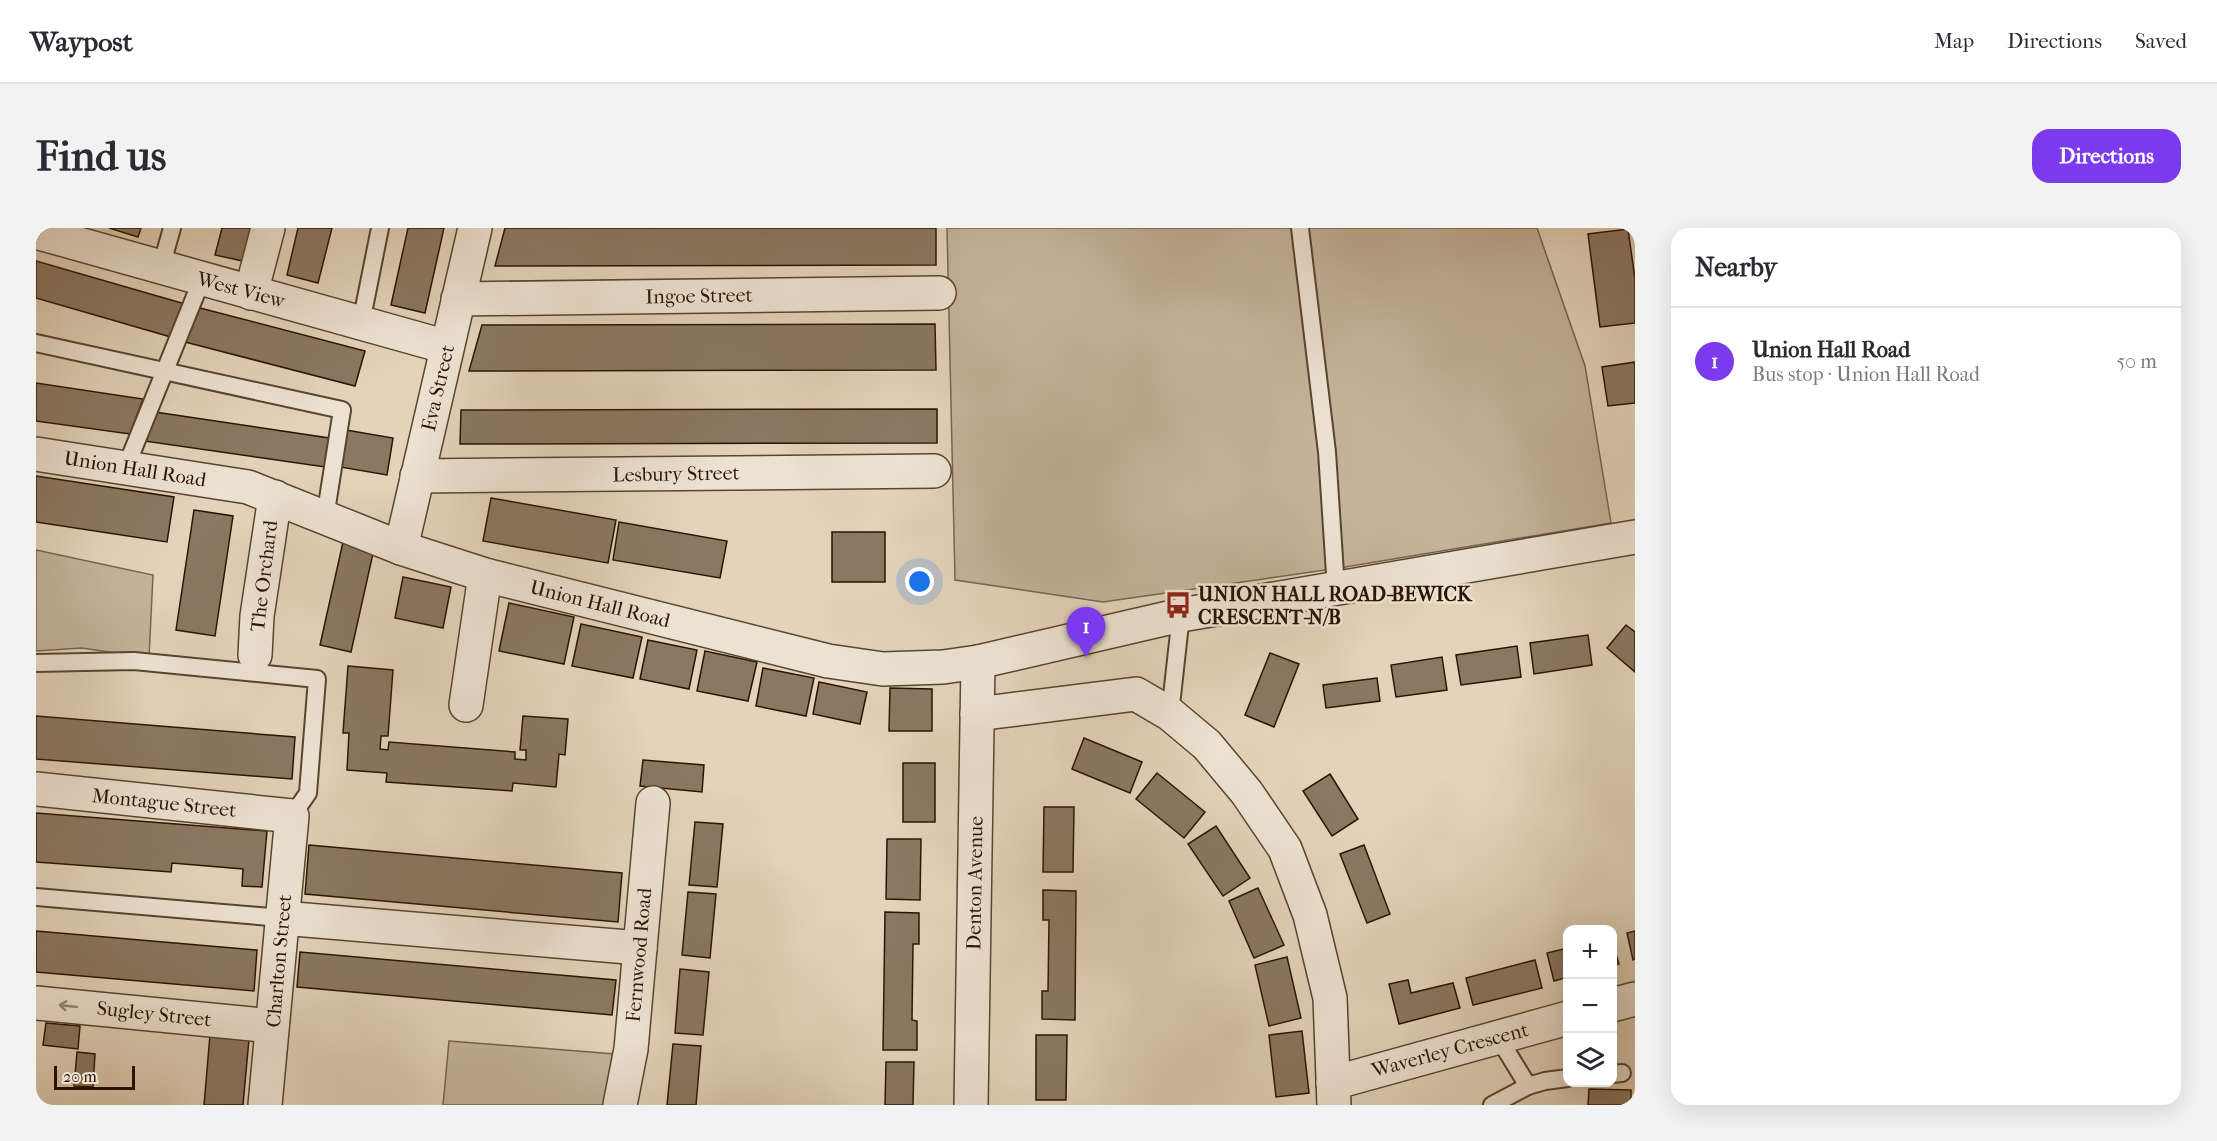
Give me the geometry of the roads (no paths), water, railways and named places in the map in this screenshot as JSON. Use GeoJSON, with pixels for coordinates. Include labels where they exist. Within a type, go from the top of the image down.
{"type":"FeatureCollection","features":[{"type":"Feature","properties":{"kind":"street"},"geometry":{"type":"LineString","coordinates":[[251,292],[268,228]]}},
{"type":"Feature","properties":{"kind":"street","name":"Eva Street"},"geometry":{"type":"LineString","coordinates":[[401,549],[475,228]]}},
{"type":"Feature","properties":{"kind":"street","name":"West View"},"geometry":{"type":"LineString","coordinates":[[36,232],[74,235],[161,267],[447,347]]}},
{"type":"Feature","properties":{"kind":"street","name":"Ingoe Street"},"geometry":{"type":"LineString","coordinates":[[458,299],[939,293]]}},
{"type":"Feature","properties":{"kind":"street","name":"Union Hall Road"},"geometry":{"type":"LineString","coordinates":[[36,454],[248,487],[401,549],[485,575],[828,661],[883,669],[943,667],[978,662],[1181,615],[1635,537]]}},
{"type":"Feature","properties":{"kind":"street","name":"Lesbury Street"},"geometry":{"type":"LineString","coordinates":[[417,476],[934,471]]}},
{"type":"Feature","properties":{"kind":"street","name":"The Orchard"},"geometry":{"type":"LineString","coordinates":[[255,655],[257,616],[275,497]]}},
{"type":"Feature","properties":{"kind":"street"},"geometry":{"type":"LineString","coordinates":[[466,705],[485,575]]}},
{"type":"Feature","properties":{"kind":"street","name":"Denton Avenue"},"geometry":{"type":"LineString","coordinates":[[971,1105],[978,662]]}},
{"type":"Feature","properties":{"kind":"street"},"geometry":{"type":"LineString","coordinates":[[977,714],[1136,694],[1170,714],[1207,745],[1247,793],[1285,849],[1310,915],[1330,998],[1334,1094]]}},
{"type":"Feature","properties":{"kind":"street","name":"Montague Street"},"geometry":{"type":"LineString","coordinates":[[36,789],[292,816]]}},
{"type":"Feature","properties":{"kind":"street","name":"Fernwood Road"},"geometry":{"type":"LineString","coordinates":[[620,1105],[631,1049],[653,803]]}},
{"type":"Feature","properties":{"kind":"street","name":"Charlton Street"},"geometry":{"type":"LineString","coordinates":[[265,1105],[292,816]]}},
{"type":"Feature","properties":{"kind":"street"},"geometry":{"type":"LineString","coordinates":[[282,918],[640,948]]}},
{"type":"Feature","properties":{"kind":"street"},"geometry":{"type":"LineString","coordinates":[[1617,1004],[1635,999]]}},
{"type":"Feature","properties":{"kind":"street","name":"Sugley Street"},"geometry":{"type":"LineString","coordinates":[[36,1003],[272,1026]]}},
{"type":"Feature","properties":{"kind":"street","name":"Waverley Crescent"},"geometry":{"type":"LineString","coordinates":[[1334,1094],[1498,1037],[1563,1019]]}},
{"type":"Feature","properties":{"kind":"lane"},"geometry":{"type":"LineString","coordinates":[[161,267],[172,228]]}},
{"type":"Feature","properties":{"kind":"lane"},"geometry":{"type":"LineString","coordinates":[[361,323],[380,228]]}},
{"type":"Feature","properties":{"kind":"lane"},"geometry":{"type":"LineString","coordinates":[[1300,228],[1327,452],[1336,589]]}},
{"type":"Feature","properties":{"kind":"lane"},"geometry":{"type":"LineString","coordinates":[[126,468],[202,279]]}},
{"type":"Feature","properties":{"kind":"lane"},"geometry":{"type":"LineString","coordinates":[[36,343],[342,410],[325,518]]}},
{"type":"Feature","properties":{"kind":"lane"},"geometry":{"type":"LineString","coordinates":[[1170,714],[1181,615]]}},
{"type":"Feature","properties":{"kind":"lane"},"geometry":{"type":"LineString","coordinates":[[36,663],[134,661],[317,679],[308,793],[292,816]]}},
{"type":"Feature","properties":{"kind":"lane"},"geometry":{"type":"LineString","coordinates":[[36,897],[282,918]]}},
{"type":"Feature","properties":{"kind":"lane"},"geometry":{"type":"LineString","coordinates":[[1498,1037],[1528,1086]]}},
{"type":"Feature","properties":{"kind":"lane"},"geometry":{"type":"LineString","coordinates":[[1492,1105],[1528,1086],[1563,1079]]}},
{"type":"Feature","properties":{"kind":"place","name":"UNION HALL ROAD-BEWICK CRESCENT-N/B"},"geometry":{"type":"Point","coordinates":[1178,605]}},
{"type":"Feature","properties":{"kind":"place","name":"Union Hall Road"},"geometry":{"type":"Point","coordinates":[1086,657]}}]}
